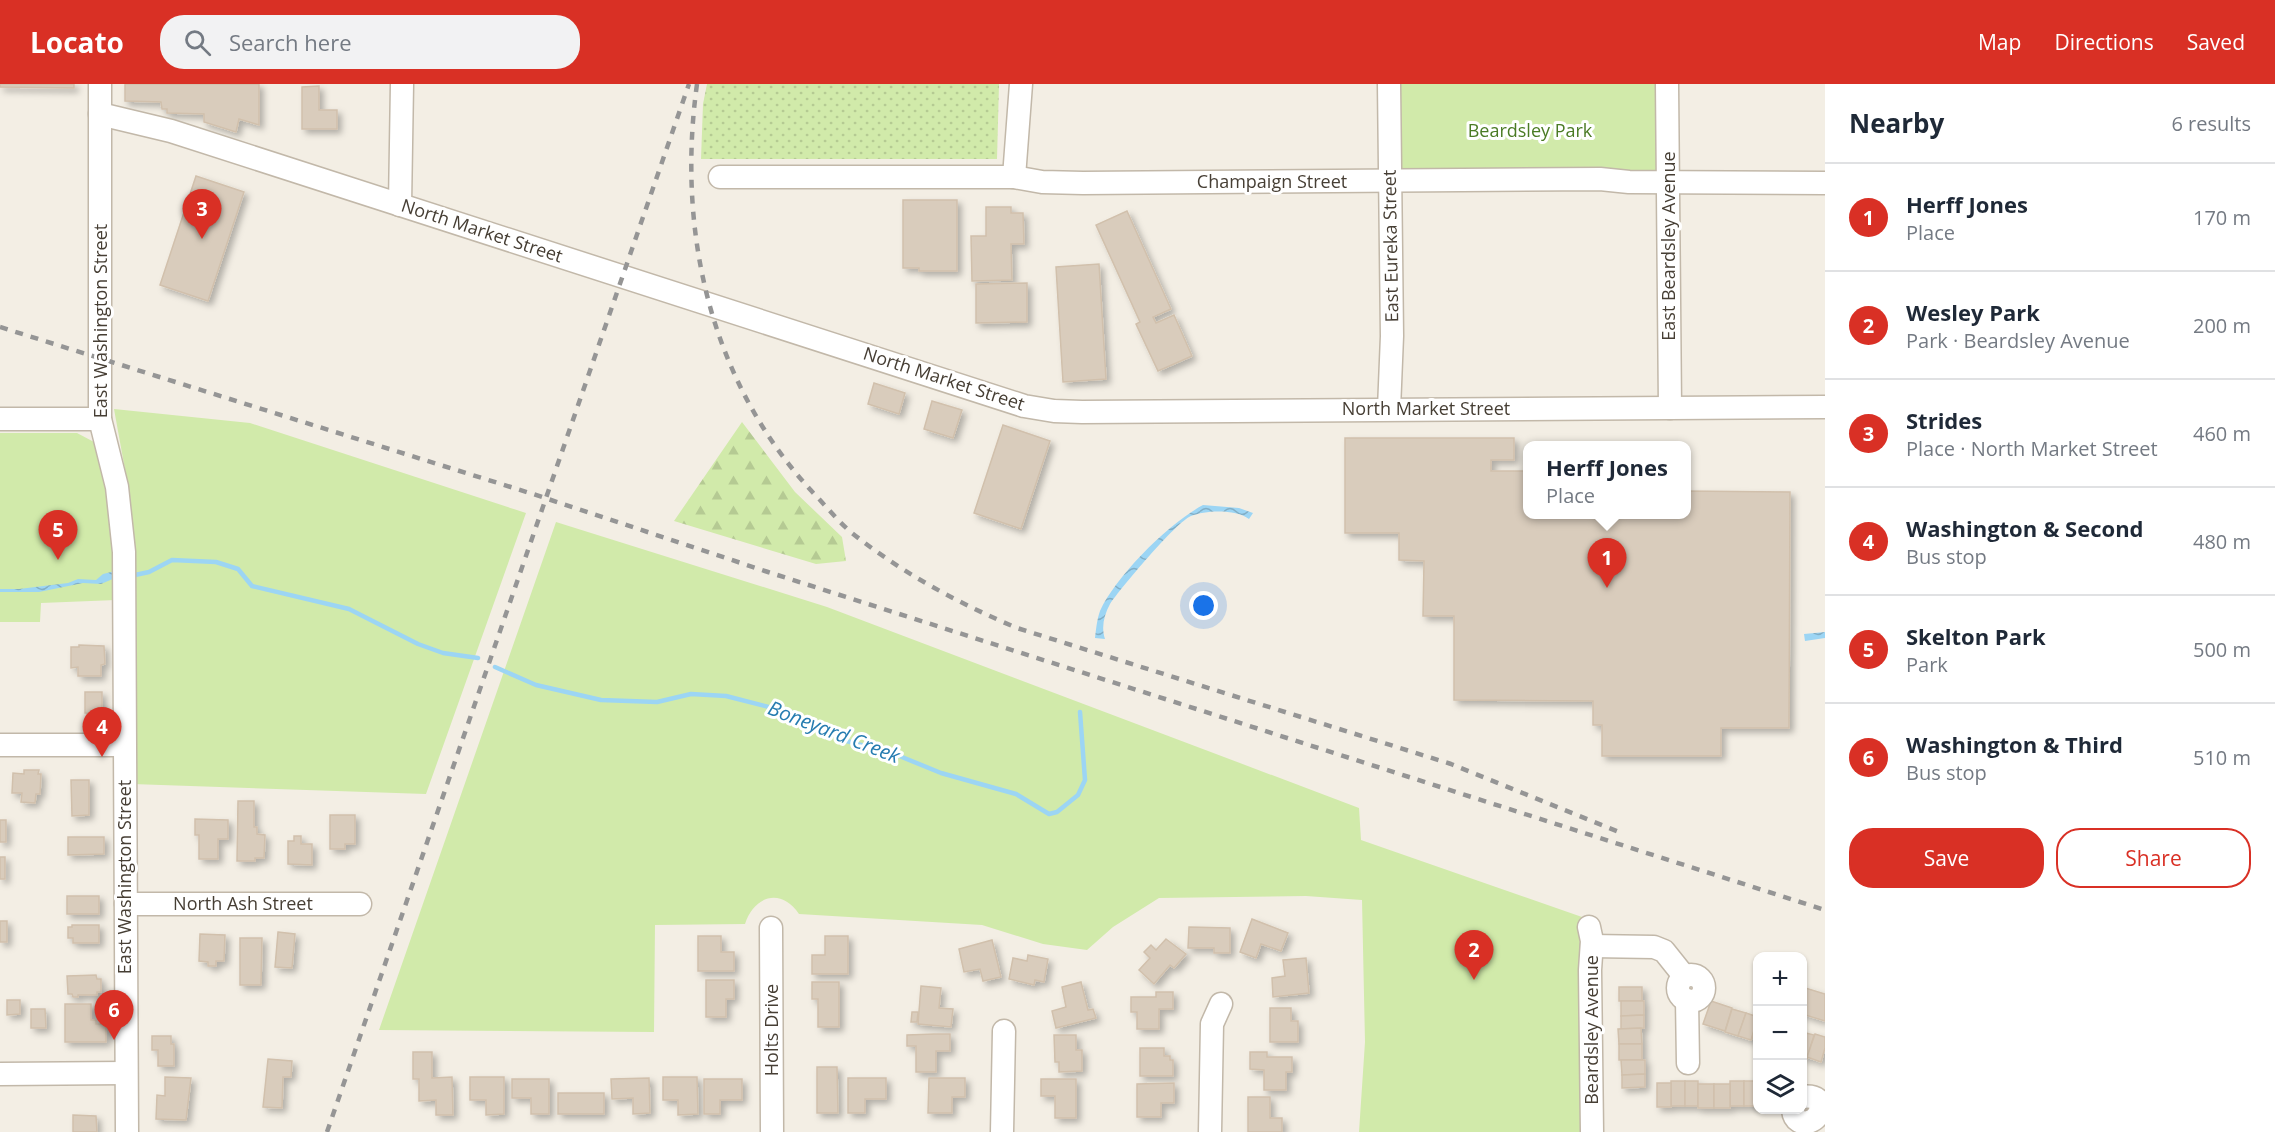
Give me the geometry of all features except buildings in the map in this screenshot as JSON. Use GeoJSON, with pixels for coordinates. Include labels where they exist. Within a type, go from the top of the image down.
{"type":"FeatureCollection","features":[{"type":"Feature","properties":{"kind":"street","name":"East Washington Street"},"geometry":{"type":"LineString","coordinates":[[100,84],[100,419],[117,487],[124,552],[127,1132]]}},
{"type":"Feature","properties":{"kind":"street"},"geometry":{"type":"LineString","coordinates":[[400,205],[402,84]]}},
{"type":"Feature","properties":{"kind":"street"},"geometry":{"type":"LineString","coordinates":[[1014,177],[1021,84]]}},
{"type":"Feature","properties":{"kind":"street","name":"East Eureka Street"},"geometry":{"type":"LineString","coordinates":[[1389,84],[1392,336],[1389,409]]}},
{"type":"Feature","properties":{"kind":"street","name":"East Beardsley Avenue"},"geometry":{"type":"LineString","coordinates":[[1668,84],[1670,408]]}},
{"type":"Feature","properties":{"kind":"street","name":"North Market Street"},"geometry":{"type":"LineString","coordinates":[[100,114],[171,131],[1024,406],[1054,411],[1082,412],[1825,407]]}},
{"type":"Feature","properties":{"kind":"street","name":"Champaign Street"},"geometry":{"type":"LineString","coordinates":[[720,177],[1014,177],[1042,182],[1083,183],[1600,179],[1825,183]]}},
{"type":"Feature","properties":{"kind":"street"},"geometry":{"type":"LineString","coordinates":[[0,419],[100,419]]}},
{"type":"Feature","properties":{"kind":"street"},"geometry":{"type":"LineString","coordinates":[[0,745],[124,745]]}},
{"type":"Feature","properties":{"kind":"street","name":"North Ash Street"},"geometry":{"type":"LineString","coordinates":[[126,904],[360,904]]}},
{"type":"Feature","properties":{"kind":"street","name":"Holts Drive"},"geometry":{"type":"LineString","coordinates":[[771,928],[772,1132]]}},
{"type":"Feature","properties":{"kind":"street","name":"Beardsley Avenue"},"geometry":{"type":"LineString","coordinates":[[1592,1132],[1590,937],[1654,947],[1664,951],[1684,976],[1696,976],[1703,986],[1699,997],[1687,1000],[1688,1062]]}},
{"type":"Feature","properties":{"kind":"street"},"geometry":{"type":"LineString","coordinates":[[1210,1132],[1212,1024],[1221,1004]]}},
{"type":"Feature","properties":{"kind":"street"},"geometry":{"type":"LineString","coordinates":[[1002,1132],[1004,1030]]}},
{"type":"Feature","properties":{"kind":"street"},"geometry":{"type":"LineString","coordinates":[[0,1074],[126,1073]]}},
{"type":"Feature","properties":{"kind":"street"},"geometry":{"type":"LineString","coordinates":[[1794,1121],[1812,1125],[1820,1120],[1823,1111],[1820,1102],[1816,1098],[1807,1097]]}},
{"type":"Feature","properties":{"kind":"green space"},"geometry":{"type":"Polygon","coordinates":[[[707,84],[999,84],[997,159],[701,159],[703,104],[707,84]]]}},
{"type":"Feature","properties":{"kind":"green space","name":"Beardsley Park"},"geometry":{"type":"Polygon","coordinates":[[[1394,84],[1665,84],[1666,178],[1395,178],[1394,84]]]}},
{"type":"Feature","properties":{"kind":"green space"},"geometry":{"type":"Polygon","coordinates":[[[114,409],[250,423],[526,513],[426,794],[132,784],[133,557],[130,497],[114,409]]]}},
{"type":"Feature","properties":{"kind":"green space"},"geometry":{"type":"Polygon","coordinates":[[[742,422],[795,492],[842,537],[846,561],[816,564],[674,521],[742,422]]]}},
{"type":"Feature","properties":{"kind":"green space"},"geometry":{"type":"Polygon","coordinates":[[[0,433],[77,433],[94,442],[106,473],[114,519],[116,600],[41,603],[40,622],[0,622],[0,433]]]}},
{"type":"Feature","properties":{"kind":"green space"},"geometry":{"type":"Polygon","coordinates":[[[556,522],[827,607],[1359,808],[1361,840],[1582,917],[1592,1132],[1359,1132],[1365,1042],[1362,900],[1306,896],[1159,898],[1113,927],[1087,950],[1043,944],[982,925],[799,914],[784,900],[769,898],[761,901],[755,907],[745,924],[655,925],[654,1032],[379,1030],[556,522]]]}},
{"type":"Feature","properties":{"kind":"water"},"geometry":{"type":"Polygon","coordinates":[[[1203,505],[1239,508],[1253,513],[1249,519],[1237,513],[1205,513],[1191,516],[1184,521],[1173,530],[1116,596],[1105,617],[1103,630],[1105,639],[1095,638],[1100,611],[1118,582],[1160,537],[1189,513],[1203,505]]]}},
{"type":"Feature","properties":{"kind":"water"},"geometry":{"type":"Polygon","coordinates":[[[115,571],[115,578],[101,584],[83,583],[39,592],[0,592],[0,589],[68,583],[78,579],[96,580],[103,574],[115,571]]]}},
{"type":"Feature","properties":{"kind":"water"},"geometry":{"type":"Polygon","coordinates":[[[1825,632],[1825,638],[1805,641],[1804,634],[1825,632]]]}},
{"type":"Feature","properties":{"kind":"waterway","name":"Boneyard Creek"},"geometry":{"type":"LineString","coordinates":[[135,575],[149,572],[172,560],[216,562],[238,569],[252,586],[349,609],[418,644],[443,653],[478,658]]}},
{"type":"Feature","properties":{"kind":"waterway","name":"Boneyard Creek"},"geometry":{"type":"LineString","coordinates":[[495,667],[536,685],[601,700],[657,702],[691,694],[726,696],[796,714],[843,740],[897,755],[941,773],[1016,794],[1049,814],[1057,812],[1078,795],[1085,780],[1080,712]]}},
{"type":"Feature","properties":{"kind":"railway"},"geometry":{"type":"LineString","coordinates":[[327,1132],[689,84]]}},
{"type":"Feature","properties":{"kind":"railway"},"geometry":{"type":"LineString","coordinates":[[697,84],[692,141],[692,197],[698,253],[710,307],[728,359],[752,409],[783,456],[831,513],[852,533],[871,548],[931,586],[1017,628],[1451,764],[1619,832]]}},
{"type":"Feature","properties":{"kind":"railway"},"geometry":{"type":"LineString","coordinates":[[0,327],[533,494],[768,572],[1825,910]]}},
{"type":"Feature","properties":{"kind":"place","name":"Strides"},"geometry":{"type":"Point","coordinates":[202,239]}},
{"type":"Feature","properties":{"kind":"place","name":"Skelton Park"},"geometry":{"type":"Point","coordinates":[58,560]}},
{"type":"Feature","properties":{"kind":"place","name":"Herff Jones"},"geometry":{"type":"Point","coordinates":[1607,588]}},
{"type":"Feature","properties":{"kind":"place","name":"Washington & Second"},"geometry":{"type":"Point","coordinates":[102,757]}},
{"type":"Feature","properties":{"kind":"place","name":"Wesley Park"},"geometry":{"type":"Point","coordinates":[1474,980]}},
{"type":"Feature","properties":{"kind":"place","name":"Washington & Third"},"geometry":{"type":"Point","coordinates":[114,1040]}}]}
